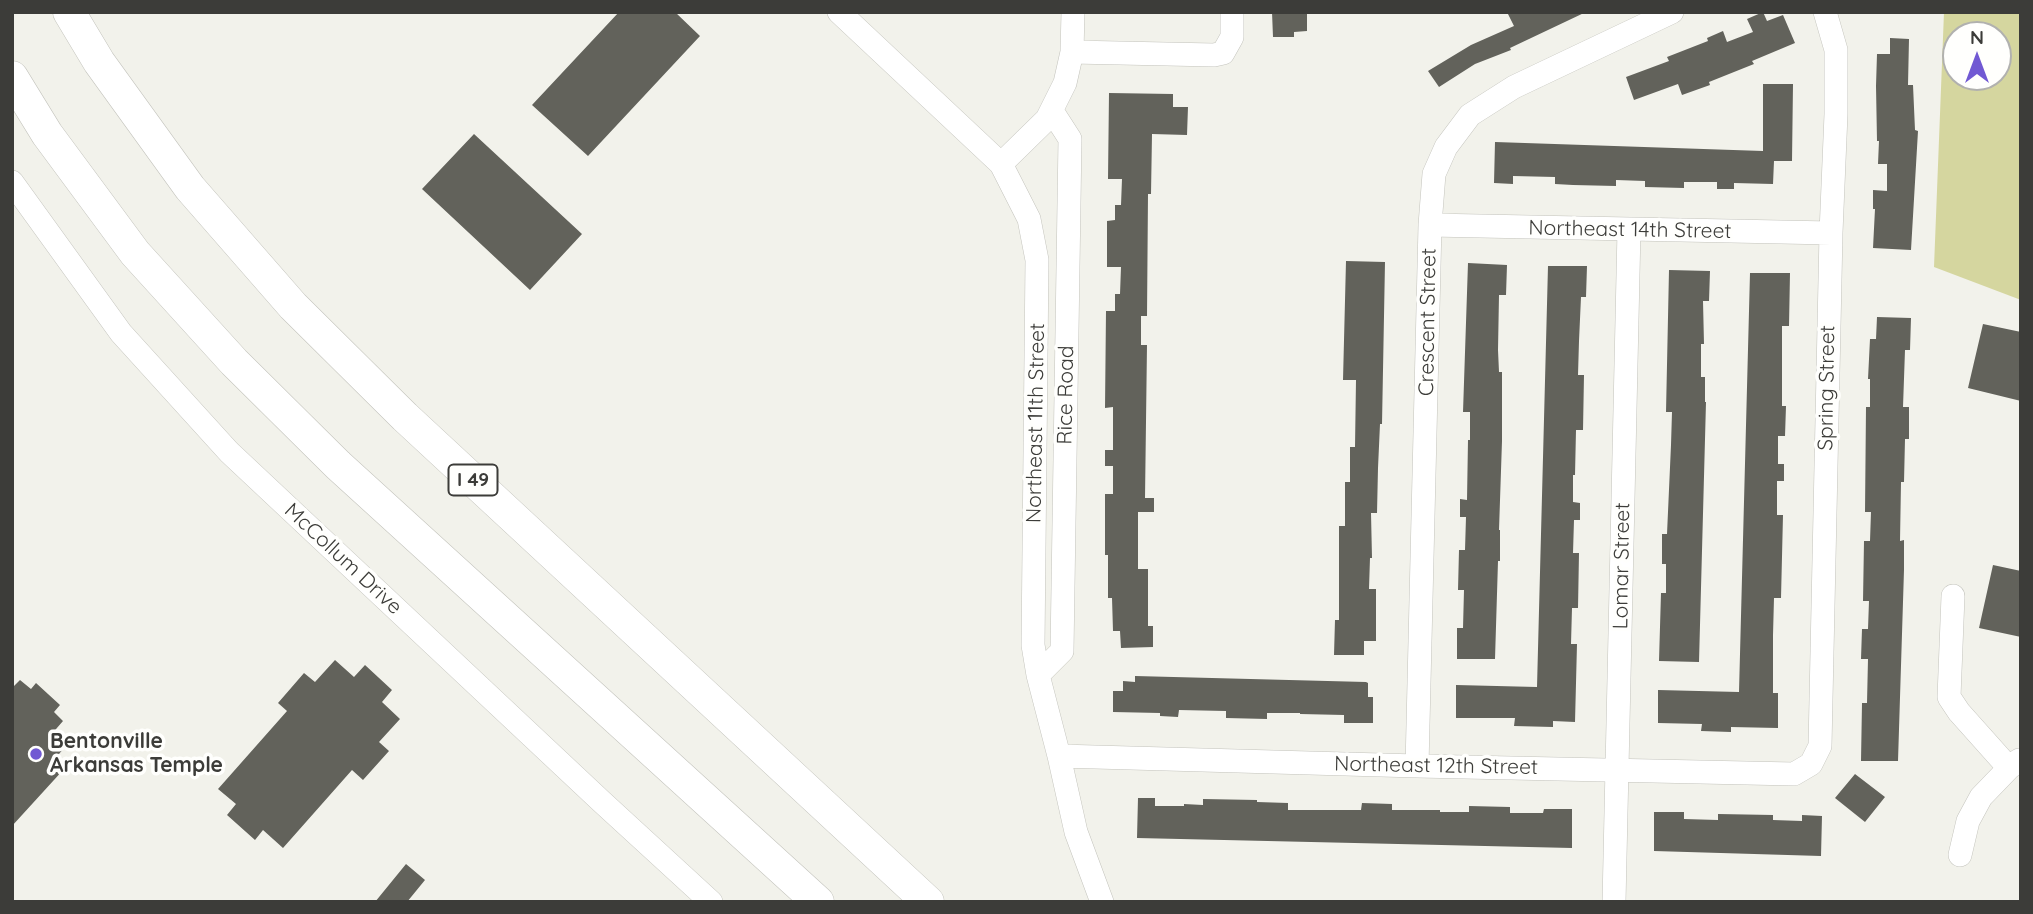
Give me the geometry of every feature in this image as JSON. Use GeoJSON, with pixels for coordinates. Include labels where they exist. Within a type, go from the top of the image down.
{"type":"FeatureCollection","features":[{"type":"Feature","properties":{"kind":"highway","name":"I 49"},"geometry":{"type":"LineString","coordinates":[[69,12],[99,62],[190,188],[293,306],[424,435],[928,902]]}},
{"type":"Feature","properties":{"kind":"highway"},"geometry":{"type":"LineString","coordinates":[[12,78],[47,134],[135,253],[234,362],[358,483],[818,902]]}},
{"type":"Feature","properties":{"kind":"street","name":"Northeast 11th Street"},"geometry":{"type":"LineString","coordinates":[[839,12],[1001,164],[1029,219],[1037,260],[1033,645],[1076,832],[1102,902]]}},
{"type":"Feature","properties":{"kind":"street"},"geometry":{"type":"LineString","coordinates":[[1001,164],[1052,111],[1065,83],[1072,52],[1073,12]]}},
{"type":"Feature","properties":{"kind":"street"},"geometry":{"type":"LineString","coordinates":[[1072,52],[1223,53],[1232,37],[1232,12]]}},
{"type":"Feature","properties":{"kind":"street","name":"Crescent Street"},"geometry":{"type":"LineString","coordinates":[[1417,766],[1430,225],[1434,174],[1446,147],[1470,115],[1514,87],[1672,12]]}},
{"type":"Feature","properties":{"kind":"street","name":"Spring Street"},"geometry":{"type":"LineString","coordinates":[[1811,764],[1820,746],[1836,114],[1836,50],[1825,12]]}},
{"type":"Feature","properties":{"kind":"street","name":"Rice Road"},"geometry":{"type":"LineString","coordinates":[[1038,675],[1062,651],[1070,139],[1052,111]]}},
{"type":"Feature","properties":{"kind":"street","name":"McCollum Drive"},"geometry":{"type":"LineString","coordinates":[[12,182],[121,333],[229,452],[711,902]]}},
{"type":"Feature","properties":{"kind":"street","name":"Northeast 14th Street"},"geometry":{"type":"LineString","coordinates":[[1430,225],[1831,233]]}},
{"type":"Feature","properties":{"kind":"street","name":"Lomar Street"},"geometry":{"type":"LineString","coordinates":[[1614,902],[1629,230]]}},
{"type":"Feature","properties":{"kind":"street"},"geometry":{"type":"LineString","coordinates":[[1953,596],[1949,697],[1959,712],[2015,764],[1981,797],[1968,821],[1960,855]]}},
{"type":"Feature","properties":{"kind":"street","name":"Northeast 12th Street"},"geometry":{"type":"LineString","coordinates":[[1059,756],[1794,774],[1811,764]]}},
{"type":"Feature","properties":{"kind":"green space"},"geometry":{"type":"Polygon","coordinates":[[[1944,12],[2021,12],[2021,300],[1934,267],[1942,63],[1942,91],[2012,91],[2012,21],[1944,21],[1944,12]]]}},
{"type":"Feature","properties":{"kind":"building"},"geometry":{"type":"Polygon","coordinates":[[[619,12],[675,12],[700,36],[588,156],[532,105],[619,12]]]}},
{"type":"Feature","properties":{"kind":"building"},"geometry":{"type":"Polygon","coordinates":[[[1272,12],[1307,12],[1307,31],[1294,32],[1294,37],[1273,37],[1272,12]]]}},
{"type":"Feature","properties":{"kind":"building"},"geometry":{"type":"Polygon","coordinates":[[[1507,12],[1586,12],[1510,48],[1511,50],[1475,64],[1439,87],[1428,71],[1471,45],[1514,26],[1507,12]]]}},
{"type":"Feature","properties":{"kind":"building"},"geometry":{"type":"Polygon","coordinates":[[[1763,12],[1767,21],[1783,15],[1795,43],[1752,61],[1754,64],[1709,82],[1710,85],[1682,95],[1678,84],[1634,100],[1626,77],[1669,61],[1667,57],[1708,41],[1707,38],[1723,31],[1727,42],[1753,32],[1747,19],[1763,12]]]}},
{"type":"Feature","properties":{"kind":"building"},"geometry":{"type":"Polygon","coordinates":[[[1890,38],[1909,39],[1908,85],[1913,85],[1915,130],[1918,131],[1911,250],[1873,248],[1873,190],[1887,191],[1887,164],[1878,164],[1877,54],[1890,54],[1890,38]]]}},
{"type":"Feature","properties":{"kind":"building"},"geometry":{"type":"Polygon","coordinates":[[[1763,84],[1793,84],[1792,161],[1774,161],[1773,184],[1734,183],[1734,189],[1717,189],[1717,182],[1684,182],[1684,188],[1645,187],[1645,181],[1616,180],[1616,186],[1573,185],[1555,184],[1555,177],[1513,176],[1513,184],[1494,183],[1495,142],[1763,151],[1763,84]]]}},
{"type":"Feature","properties":{"kind":"building"},"geometry":{"type":"Polygon","coordinates":[[[1109,93],[1173,94],[1173,107],[1188,107],[1187,135],[1152,134],[1151,194],[1148,194],[1147,316],[1141,316],[1141,345],[1147,345],[1145,498],[1154,498],[1154,512],[1138,512],[1138,569],[1148,569],[1148,626],[1153,626],[1153,647],[1121,648],[1120,631],[1113,631],[1112,598],[1108,598],[1105,494],[1113,494],[1113,466],[1105,466],[1105,450],[1113,450],[1113,407],[1105,408],[1106,311],[1115,311],[1115,294],[1120,294],[1121,267],[1107,267],[1107,221],[1115,220],[1115,205],[1121,205],[1122,179],[1108,179],[1109,93]]]}},
{"type":"Feature","properties":{"kind":"building"},"geometry":{"type":"Polygon","coordinates":[[[474,134],[582,234],[530,290],[422,189],[474,134]]]}},
{"type":"Feature","properties":{"kind":"building"},"geometry":{"type":"Polygon","coordinates":[[[1346,261],[1385,262],[1382,424],[1377,513],[1371,513],[1372,558],[1369,589],[1376,589],[1376,641],[1364,641],[1364,655],[1334,655],[1335,620],[1339,620],[1339,526],[1345,526],[1345,482],[1350,482],[1350,447],[1355,447],[1356,380],[1343,380],[1346,261]]]}},
{"type":"Feature","properties":{"kind":"building"},"geometry":{"type":"Polygon","coordinates":[[[1468,263],[1507,265],[1506,295],[1499,295],[1498,350],[1499,372],[1502,372],[1502,441],[1495,659],[1457,659],[1457,628],[1463,628],[1464,590],[1458,590],[1459,550],[1465,550],[1466,517],[1460,517],[1460,499],[1467,500],[1470,440],[1470,412],[1463,412],[1468,263]]]}},
{"type":"Feature","properties":{"kind":"building"},"geometry":{"type":"Polygon","coordinates":[[[1548,266],[1587,266],[1586,297],[1581,297],[1578,375],[1584,375],[1583,430],[1576,430],[1573,475],[1573,502],[1580,503],[1580,520],[1574,520],[1573,553],[1579,553],[1578,608],[1572,608],[1571,644],[1577,644],[1575,722],[1553,721],[1553,727],[1514,726],[1515,718],[1456,718],[1456,685],[1537,687],[1548,266]]]}},
{"type":"Feature","properties":{"kind":"building"},"geometry":{"type":"Polygon","coordinates":[[[1669,270],[1710,271],[1709,301],[1703,301],[1704,344],[1701,344],[1701,377],[1705,377],[1706,402],[1699,662],[1659,661],[1661,593],[1666,593],[1662,534],[1667,534],[1672,412],[1666,412],[1669,270]]]}},
{"type":"Feature","properties":{"kind":"building"},"geometry":{"type":"Polygon","coordinates":[[[1750,273],[1790,273],[1789,326],[1782,326],[1782,406],[1786,406],[1785,436],[1778,436],[1778,464],[1784,464],[1784,481],[1777,481],[1777,515],[1783,515],[1781,598],[1774,598],[1773,635],[1773,693],[1778,693],[1778,728],[1731,727],[1731,732],[1701,731],[1702,724],[1658,723],[1658,690],[1739,692],[1750,273]]]}},
{"type":"Feature","properties":{"kind":"building"},"geometry":{"type":"Polygon","coordinates":[[[1877,317],[1911,318],[1910,350],[1905,350],[1903,407],[1909,407],[1909,439],[1905,439],[1904,482],[1901,482],[1900,541],[1904,540],[1904,570],[1898,761],[1861,761],[1862,703],[1867,703],[1868,659],[1861,659],[1862,629],[1868,629],[1869,601],[1863,601],[1864,541],[1870,541],[1871,512],[1865,512],[1866,407],[1870,407],[1870,339],[1876,339],[1877,317]]]}},
{"type":"Feature","properties":{"kind":"building"},"geometry":{"type":"Polygon","coordinates":[[[1983,324],[2021,332],[2021,401],[1968,388],[1983,324]]]}},
{"type":"Feature","properties":{"kind":"building"},"geometry":{"type":"Polygon","coordinates":[[[1993,565],[2021,571],[2021,637],[1979,628],[1993,565]]]}},
{"type":"Feature","properties":{"kind":"building"},"geometry":{"type":"Polygon","coordinates":[[[335,660],[354,677],[365,665],[392,690],[382,702],[400,719],[379,742],[389,751],[363,780],[352,770],[283,848],[263,830],[255,840],[227,815],[236,804],[218,789],[287,711],[278,703],[304,673],[315,682],[335,660]]]}},
{"type":"Feature","properties":{"kind":"building"},"geometry":{"type":"Polygon","coordinates":[[[1135,676],[1366,682],[1368,697],[1373,697],[1373,723],[1344,723],[1344,715],[1300,713],[1267,713],[1267,719],[1226,718],[1226,711],[1179,710],[1178,717],[1160,716],[1160,713],[1113,712],[1113,691],[1123,691],[1123,681],[1135,682],[1135,676]]]}},
{"type":"Feature","properties":{"kind":"building","name":"Bentonville Arkansas Temple"},"geometry":{"type":"Polygon","coordinates":[[[20,680],[31,689],[36,683],[60,705],[54,712],[63,721],[50,736],[64,748],[54,760],[64,769],[12,826],[12,688],[20,680]]]}},
{"type":"Feature","properties":{"kind":"building"},"geometry":{"type":"Polygon","coordinates":[[[1855,774],[1885,797],[1865,822],[1835,798],[1855,774]]]}},
{"type":"Feature","properties":{"kind":"building"},"geometry":{"type":"Polygon","coordinates":[[[1138,798],[1155,798],[1155,806],[1203,805],[1203,799],[1257,800],[1288,803],[1288,810],[1361,810],[1362,803],[1392,804],[1392,810],[1440,812],[1469,812],[1469,806],[1510,807],[1510,813],[1543,813],[1544,809],[1572,809],[1572,848],[1137,838],[1138,798]]]}},
{"type":"Feature","properties":{"kind":"building"},"geometry":{"type":"Polygon","coordinates":[[[1654,812],[1684,812],[1684,819],[1718,820],[1718,814],[1773,815],[1773,820],[1802,821],[1802,815],[1822,816],[1821,856],[1654,851],[1654,812]]]}},
{"type":"Feature","properties":{"kind":"building"},"geometry":{"type":"Polygon","coordinates":[[[406,864],[425,880],[407,902],[375,902],[406,864]]]}},
{"type":"Feature","properties":{"kind":"place","name":"Bentonville Arkansas Temple"},"geometry":{"type":"Point","coordinates":[36,754]}}]}
